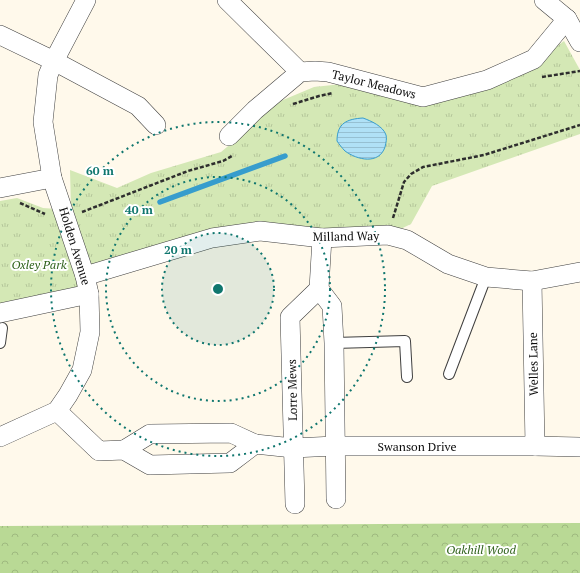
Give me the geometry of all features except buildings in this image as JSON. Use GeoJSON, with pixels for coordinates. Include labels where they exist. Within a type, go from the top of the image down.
{"type":"FeatureCollection","features":[{"type":"Feature","properties":{"kind":"street","name":"Holden Avenue"},"geometry":{"type":"LineString","coordinates":[[57,411],[82,370],[90,332],[87,285],[65,219],[63,207],[52,178],[43,122],[48,76],[54,61],[86,0]]}},
{"type":"Feature","properties":{"kind":"street"},"geometry":{"type":"LineString","coordinates":[[227,0],[300,72],[255,110],[229,136]]}},
{"type":"Feature","properties":{"kind":"street"},"geometry":{"type":"LineString","coordinates":[[544,0],[567,19],[580,42]]}},
{"type":"Feature","properties":{"kind":"street","name":"Taylor Meadows"},"geometry":{"type":"LineString","coordinates":[[300,72],[328,72],[423,97],[487,80],[534,59],[567,19]]}},
{"type":"Feature","properties":{"kind":"street"},"geometry":{"type":"LineString","coordinates":[[0,35],[54,61],[138,106],[156,125]]}},
{"type":"Feature","properties":{"kind":"street"},"geometry":{"type":"LineString","coordinates":[[0,188],[52,178]]}},
{"type":"Feature","properties":{"kind":"street","name":"Milland Way"},"geometry":{"type":"LineString","coordinates":[[1,320],[87,285],[212,238],[260,231],[322,238],[388,234],[407,240],[448,264],[486,277],[532,281],[580,272]]}},
{"type":"Feature","properties":{"kind":"street"},"geometry":{"type":"LineString","coordinates":[[322,238],[319,289],[332,306],[334,343],[336,499]]}},
{"type":"Feature","properties":{"kind":"street","name":"Welles Lane"},"geometry":{"type":"LineString","coordinates":[[532,281],[534,446]]}},
{"type":"Feature","properties":{"kind":"street","name":"Lorre Mews"},"geometry":{"type":"LineString","coordinates":[[295,504],[290,317],[319,289]]}},
{"type":"Feature","properties":{"kind":"street"},"geometry":{"type":"LineString","coordinates":[[0,437],[57,411]]}},
{"type":"Feature","properties":{"kind":"street","name":"Swanson Drive"},"geometry":{"type":"LineString","coordinates":[[57,411],[99,451],[124,450],[150,434],[231,433],[254,444],[293,448],[335,446],[534,446],[580,448]]}},
{"type":"Feature","properties":{"kind":"street"},"geometry":{"type":"LineString","coordinates":[[124,450],[150,465],[230,463],[254,444]]}},
{"type":"Feature","properties":{"kind":"lane"},"geometry":{"type":"LineString","coordinates":[[449,374],[486,277]]}},
{"type":"Feature","properties":{"kind":"lane"},"geometry":{"type":"LineString","coordinates":[[0,343],[1,320]]}},
{"type":"Feature","properties":{"kind":"lane"},"geometry":{"type":"LineString","coordinates":[[334,343],[405,341],[407,377]]}},
{"type":"Feature","properties":{"kind":"path"},"geometry":{"type":"LineString","coordinates":[[535,78],[580,71]]}},
{"type":"Feature","properties":{"kind":"path"},"geometry":{"type":"LineString","coordinates":[[289,106],[306,99],[337,92]]}},
{"type":"Feature","properties":{"kind":"path"},"geometry":{"type":"LineString","coordinates":[[388,234],[404,182],[411,174],[423,167],[484,155],[580,125]]}},
{"type":"Feature","properties":{"kind":"path"},"geometry":{"type":"LineString","coordinates":[[19,203],[44,213],[65,219],[188,171],[223,161],[233,155]]}},
{"type":"Feature","properties":{"kind":"green space","name":"Oxley Park"},"geometry":{"type":"Polygon","coordinates":[[[564,41],[580,70],[580,134],[432,186],[411,224],[388,235],[260,231],[85,276],[89,294],[0,313],[0,201],[17,198],[43,208],[71,210],[70,170],[117,188],[151,173],[221,152],[233,142],[256,115],[283,100],[314,87],[342,84],[411,98],[519,74],[564,41]]]}},
{"type":"Feature","properties":{"kind":"green space","name":"Oakhill Wood"},"geometry":{"type":"Polygon","coordinates":[[[580,523],[580,573],[0,573],[0,526],[580,523]]]}},
{"type":"Feature","properties":{"kind":"water"},"geometry":{"type":"Polygon","coordinates":[[[363,118],[380,126],[386,135],[385,147],[382,153],[373,159],[355,157],[345,151],[337,141],[337,135],[344,123],[352,119],[363,118]]]}},
{"type":"Feature","properties":{"kind":"waterway"},"geometry":{"type":"LineString","coordinates":[[160,202],[285,156]]}}]}
